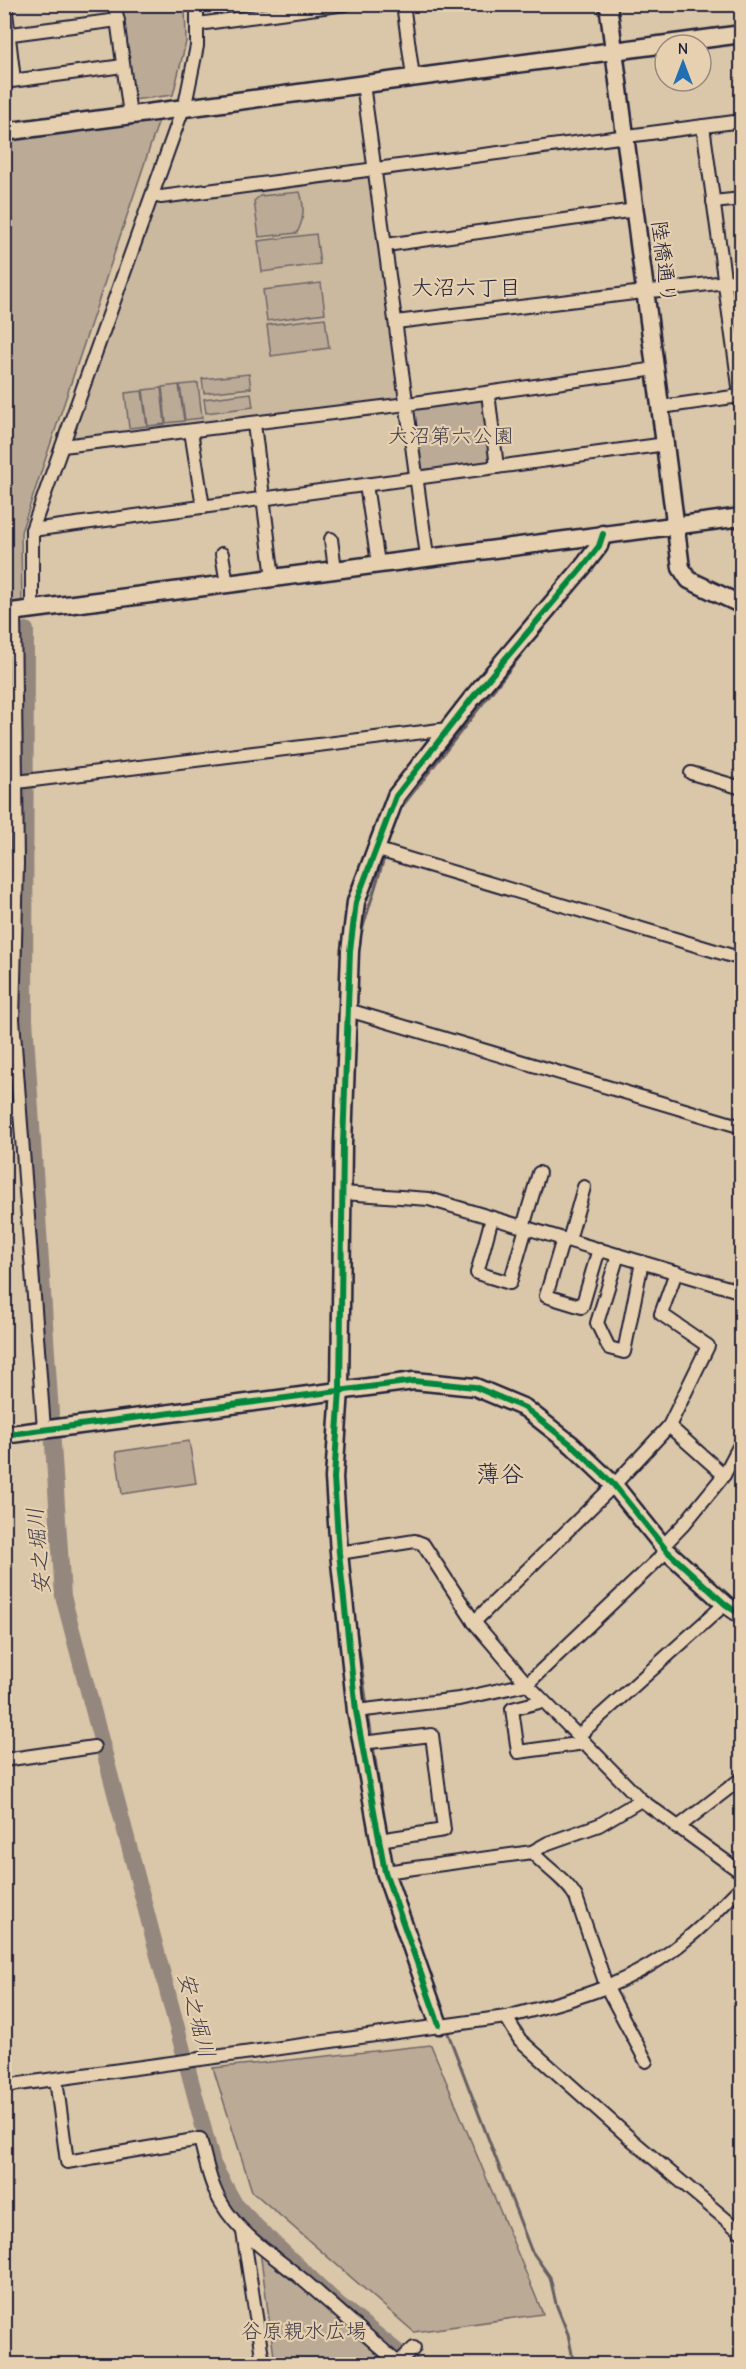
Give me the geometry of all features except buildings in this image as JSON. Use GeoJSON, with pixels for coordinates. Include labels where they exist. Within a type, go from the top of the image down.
{"type":"FeatureCollection","features":[{"type":"Feature","properties":{"kind":"street"},"geometry":{"type":"LineString","coordinates":[[5,4],[9,81],[123,66]]}},
{"type":"Feature","properties":{"kind":"street"},"geometry":{"type":"LineString","coordinates":[[115,4],[130,115]]}},
{"type":"Feature","properties":{"kind":"street"},"geometry":{"type":"LineString","coordinates":[[32,609],[32,530],[184,107],[194,67],[198,24],[197,4]]}},
{"type":"Feature","properties":{"kind":"street"},"geometry":{"type":"LineString","coordinates":[[198,24],[346,4]]}},
{"type":"Feature","properties":{"kind":"street"},"geometry":{"type":"LineString","coordinates":[[403,4],[413,77]]}},
{"type":"Feature","properties":{"kind":"street","name":"陸橋通り"},"geometry":{"type":"LineString","coordinates":[[608,4],[675,525],[684,574],[689,580],[741,605]]}},
{"type":"Feature","properties":{"kind":"street"},"geometry":{"type":"LineString","coordinates":[[7,34],[118,20]]}},
{"type":"Feature","properties":{"kind":"street"},"geometry":{"type":"LineString","coordinates":[[4,132],[741,34]]}},
{"type":"Feature","properties":{"kind":"street"},"geometry":{"type":"LineString","coordinates":[[363,84],[428,556]]}},
{"type":"Feature","properties":{"kind":"street"},"geometry":{"type":"LineString","coordinates":[[153,195],[161,197],[741,121]]}},
{"type":"Feature","properties":{"kind":"street"},"geometry":{"type":"LineString","coordinates":[[661,407],[741,402],[738,359],[723,282],[702,126]]}},
{"type":"Feature","properties":{"kind":"street"},"geometry":{"type":"LineString","coordinates":[[713,202],[741,199]]}},
{"type":"Feature","properties":{"kind":"street"},"geometry":{"type":"LineString","coordinates":[[386,245],[635,210]]}},
{"type":"Feature","properties":{"kind":"street"},"geometry":{"type":"LineString","coordinates":[[396,322],[741,279]]}},
{"type":"Feature","properties":{"kind":"street"},"geometry":{"type":"LineString","coordinates":[[63,446],[254,424],[656,369]]}},
{"type":"Feature","properties":{"kind":"street"},"geometry":{"type":"LineString","coordinates":[[488,393],[497,467]]}},
{"type":"Feature","properties":{"kind":"street"},"geometry":{"type":"LineString","coordinates":[[254,424],[273,578]]}},
{"type":"Feature","properties":{"kind":"street"},"geometry":{"type":"LineString","coordinates":[[191,431],[203,507]]}},
{"type":"Feature","properties":{"kind":"street"},"geometry":{"type":"LineString","coordinates":[[32,530],[666,444]]}},
{"type":"Feature","properties":{"kind":"street"},"geometry":{"type":"LineString","coordinates":[[366,485],[378,563]]}},
{"type":"Feature","properties":{"kind":"street"},"geometry":{"type":"LineString","coordinates":[[44,1429],[13,1019],[11,863],[17,782],[9,612],[741,517]]}},
{"type":"Feature","properties":{"kind":"street"},"geometry":{"type":"LineString","coordinates":[[443,2025],[385,1872],[356,1711],[339,1553],[334,1478],[340,1390],[350,951],[356,902],[396,796],[448,729],[582,568],[599,546],[603,534]]}},
{"type":"Feature","properties":{"kind":"street"},"geometry":{"type":"LineString","coordinates":[[331,539],[335,569]]}},
{"type":"Feature","properties":{"kind":"street"},"geometry":{"type":"LineString","coordinates":[[222,554],[226,584]]}},
{"type":"Feature","properties":{"kind":"street"},"geometry":{"type":"LineString","coordinates":[[17,782],[448,729]]}},
{"type":"Feature","properties":{"kind":"street"},"geometry":{"type":"LineString","coordinates":[[691,773],[741,788]]}},
{"type":"Feature","properties":{"kind":"street"},"geometry":{"type":"LineString","coordinates":[[375,849],[741,959]]}},
{"type":"Feature","properties":{"kind":"street"},"geometry":{"type":"LineString","coordinates":[[348,1010],[741,1128]]}},
{"type":"Feature","properties":{"kind":"street"},"geometry":{"type":"LineString","coordinates":[[4,1110],[19,1108]]}},
{"type":"Feature","properties":{"kind":"street"},"geometry":{"type":"LineString","coordinates":[[492,1218],[477,1273],[510,1283],[539,1173]]}},
{"type":"Feature","properties":{"kind":"street"},"geometry":{"type":"LineString","coordinates":[[584,1187],[546,1296],[582,1307],[598,1249]]}},
{"type":"Feature","properties":{"kind":"street"},"geometry":{"type":"LineString","coordinates":[[343,1193],[429,1199],[741,1292]]}},
{"type":"Feature","properties":{"kind":"street"},"geometry":{"type":"LineString","coordinates":[[618,1255],[597,1323],[609,1348],[624,1352],[642,1262]]}},
{"type":"Feature","properties":{"kind":"street"},"geometry":{"type":"LineString","coordinates":[[474,1622],[614,1485],[669,1426],[708,1346],[662,1314],[676,1272]]}},
{"type":"Feature","properties":{"kind":"street"},"geometry":{"type":"LineString","coordinates":[[4,1435],[414,1381],[475,1388],[500,1396],[525,1408],[572,1445],[614,1485],[665,1548],[741,1616]]}},
{"type":"Feature","properties":{"kind":"street"},"geometry":{"type":"LineString","coordinates":[[669,1426],[724,1475]]}},
{"type":"Feature","properties":{"kind":"street"},"geometry":{"type":"LineString","coordinates":[[356,1711],[459,1699],[527,1684],[665,1548],[724,1475],[741,1441]]}},
{"type":"Feature","properties":{"kind":"street"},"geometry":{"type":"LineString","coordinates":[[339,1553],[415,1542],[423,1544],[474,1622],[543,1701],[641,1800],[741,1873]]}},
{"type":"Feature","properties":{"kind":"street"},"geometry":{"type":"LineString","coordinates":[[543,1701],[512,1709],[518,1752],[582,1739],[725,1604]]}},
{"type":"Feature","properties":{"kind":"street"},"geometry":{"type":"LineString","coordinates":[[361,1743],[432,1735],[444,1830],[379,1840]]}},
{"type":"Feature","properties":{"kind":"street"},"geometry":{"type":"LineString","coordinates":[[4,1760],[94,1747]]}},
{"type":"Feature","properties":{"kind":"street"},"geometry":{"type":"LineString","coordinates":[[677,1827],[741,1778]]}},
{"type":"Feature","properties":{"kind":"street"},"geometry":{"type":"LineString","coordinates":[[385,1872],[532,1852],[548,1843],[599,1826],[641,1800]]}},
{"type":"Feature","properties":{"kind":"street"},"geometry":{"type":"LineString","coordinates":[[532,1852],[570,1886],[576,1897],[607,1988],[646,2061]]}},
{"type":"Feature","properties":{"kind":"street"},"geometry":{"type":"LineString","coordinates":[[4,2086],[506,2016],[586,1996],[607,1988],[666,1955],[690,1937],[741,1886]]}},
{"type":"Feature","properties":{"kind":"street"},"geometry":{"type":"LineString","coordinates":[[506,2016],[520,2040],[741,2233]]}},
{"type":"Feature","properties":{"kind":"street"},"geometry":{"type":"LineString","coordinates":[[57,2079],[67,2162],[200,2139],[211,2180],[222,2204],[243,2232],[261,2244],[331,2303],[398,2364],[414,2348]]}},
{"type":"Feature","properties":{"kind":"street"},"geometry":{"type":"LineString","coordinates":[[243,2232],[262,2356],[259,2364]]}},
{"type":"Feature","properties":{"kind":"shaded area"},"geometry":{"type":"Polygon","coordinates":[[[368,175],[371,177],[400,398],[398,401],[63,446],[156,203],[368,175]]]}},
{"type":"Feature","properties":{"kind":"shaded area"},"geometry":{"type":"Polygon","coordinates":[[[4,625],[10,625],[12,855],[4,858],[4,625]]]}},
{"type":"Feature","properties":{"kind":"green space"},"geometry":{"type":"Polygon","coordinates":[[[119,5],[185,5],[186,42],[173,95],[133,100],[119,5]]]}},
{"type":"Feature","properties":{"kind":"green space"},"geometry":{"type":"Polygon","coordinates":[[[159,120],[21,532],[22,606],[4,608],[4,140],[159,120]]]}},
{"type":"Feature","properties":{"kind":"green space"},"geometry":{"type":"Polygon","coordinates":[[[300,192],[303,213],[297,233],[259,237],[254,201],[260,196],[300,192]]]}},
{"type":"Feature","properties":{"kind":"green space"},"geometry":{"type":"Polygon","coordinates":[[[316,234],[320,264],[262,272],[258,241],[316,234]]]}},
{"type":"Feature","properties":{"kind":"green space"},"geometry":{"type":"Polygon","coordinates":[[[321,283],[325,313],[267,321],[263,290],[321,283]]]}},
{"type":"Feature","properties":{"kind":"green space"},"geometry":{"type":"Polygon","coordinates":[[[325,318],[329,348],[271,356],[267,325],[325,318]]]}},
{"type":"Feature","properties":{"kind":"green space"},"geometry":{"type":"Polygon","coordinates":[[[249,374],[251,388],[204,393],[202,379],[249,374]]]}},
{"type":"Feature","properties":{"kind":"green space"},"geometry":{"type":"Polygon","coordinates":[[[198,383],[202,418],[185,420],[180,385],[198,383]]]}},
{"type":"Feature","properties":{"kind":"green space"},"geometry":{"type":"Polygon","coordinates":[[[179,385],[184,421],[166,423],[162,387],[179,385]]]}},
{"type":"Feature","properties":{"kind":"green space"},"geometry":{"type":"Polygon","coordinates":[[[161,388],[165,424],[148,426],[143,390],[161,388]]]}},
{"type":"Feature","properties":{"kind":"green space"},"geometry":{"type":"Polygon","coordinates":[[[142,391],[147,426],[129,428],[125,393],[142,391]]]}},
{"type":"Feature","properties":{"kind":"green space"},"geometry":{"type":"Polygon","coordinates":[[[251,393],[253,407],[206,413],[204,399],[251,393]]]}},
{"type":"Feature","properties":{"kind":"green space","name":"大沼第六公園"},"geometry":{"type":"Polygon","coordinates":[[[483,399],[492,464],[419,474],[411,408],[483,399]]]}},
{"type":"Feature","properties":{"kind":"green space"},"geometry":{"type":"Polygon","coordinates":[[[189,1441],[196,1483],[122,1494],[116,1452],[189,1441]]]}},
{"type":"Feature","properties":{"kind":"green space"},"geometry":{"type":"Polygon","coordinates":[[[431,2045],[543,2314],[414,2332],[252,2191],[213,2068],[431,2045]]]}},
{"type":"Feature","properties":{"kind":"green space","name":"谷原親水広場"},"geometry":{"type":"Polygon","coordinates":[[[260,2251],[394,2364],[275,2364],[260,2251]]]}},
{"type":"Feature","properties":{"kind":"waterway"},"geometry":{"type":"LineString","coordinates":[[400,809],[542,628]]}},
{"type":"Feature","properties":{"kind":"waterway","name":"安之堀川"},"geometry":{"type":"LineString","coordinates":[[26,630],[25,1019],[63,1596],[213,2164],[235,2204],[256,2226],[336,2302],[413,2364]]}},
{"type":"Feature","properties":{"kind":"waterway"},"geometry":{"type":"LineString","coordinates":[[386,848],[392,829]]}},
{"type":"Feature","properties":{"kind":"waterway"},"geometry":{"type":"LineString","coordinates":[[359,940],[385,855]]}},
{"type":"Feature","properties":{"kind":"waterway"},"geometry":{"type":"LineString","coordinates":[[355,1621],[367,1706]]}},
{"type":"Feature","properties":{"kind":"waterway"},"geometry":{"type":"LineString","coordinates":[[368,1713],[372,1739]]}},
{"type":"Feature","properties":{"kind":"waterway"},"geometry":{"type":"LineString","coordinates":[[373,1745],[383,1813]]}},
{"type":"Feature","properties":{"kind":"waterway"},"geometry":{"type":"LineString","coordinates":[[446,2028],[531,2250],[550,2277],[556,2304],[568,2334],[574,2364]]}},
{"type":"Feature","properties":{"kind":"cycle path"},"geometry":{"type":"LineString","coordinates":[[439,2025],[385,1872],[356,1711],[339,1553],[334,1478],[340,1390],[343,1144],[350,951],[356,902],[396,796],[473,697],[582,568],[599,546],[603,534]]}},
{"type":"Feature","properties":{"kind":"cycle path"},"geometry":{"type":"LineString","coordinates":[[4,1435],[414,1381],[475,1387],[525,1408],[572,1445],[614,1485],[667,1551],[725,1604],[742,1616]]}},
{"type":"Feature","properties":{"kind":"district","name":"大沼六丁目"},"geometry":{"type":"Point","coordinates":[466,287]}},
{"type":"Feature","properties":{"kind":"district","name":"薄谷"},"geometry":{"type":"Point","coordinates":[500,1474]}}]}
